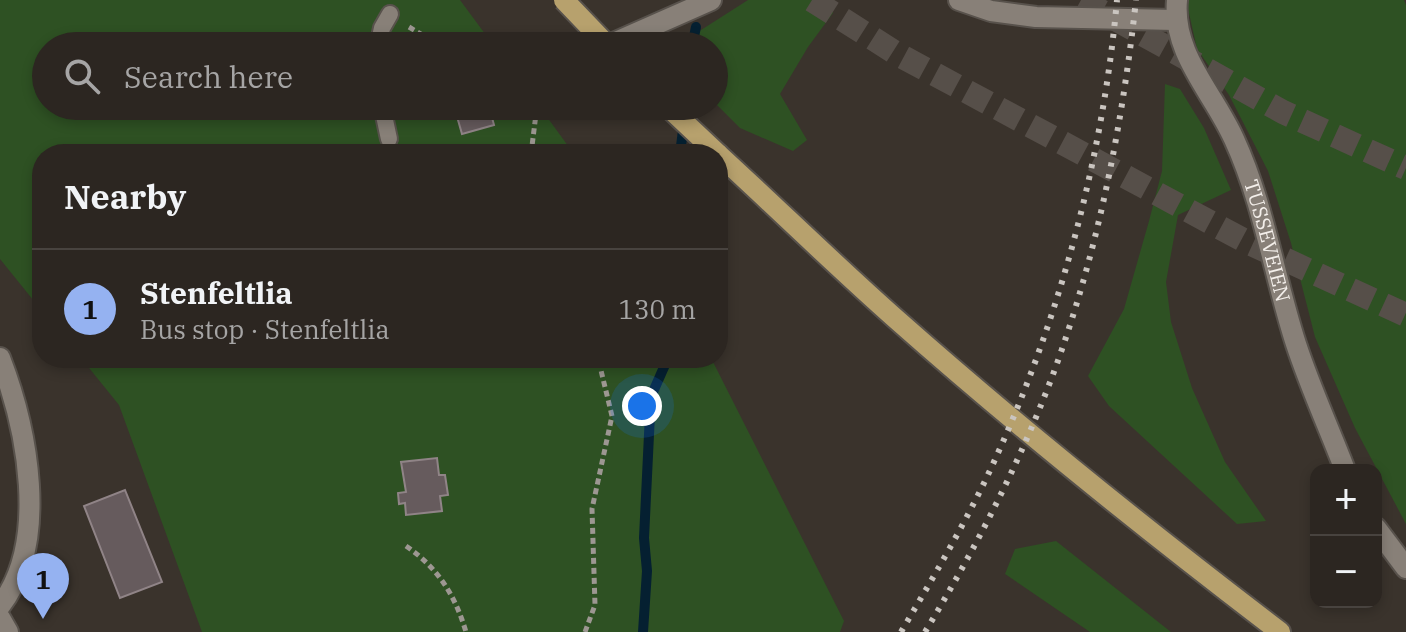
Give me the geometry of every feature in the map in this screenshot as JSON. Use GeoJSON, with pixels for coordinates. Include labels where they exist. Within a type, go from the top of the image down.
{"type":"FeatureCollection","features":[{"type":"Feature","properties":{"kind":"main road"},"geometry":{"type":"LineString","coordinates":[[564,0],[594,32]]}},
{"type":"Feature","properties":{"kind":"main road"},"geometry":{"type":"LineString","coordinates":[[682,120],[707,144]]}},
{"type":"Feature","properties":{"kind":"main road"},"geometry":{"type":"LineString","coordinates":[[728,163],[846,274],[973,385],[1280,632]]}},
{"type":"Feature","properties":{"kind":"street"},"geometry":{"type":"LineString","coordinates":[[639,32],[711,0]]}},
{"type":"Feature","properties":{"kind":"street"},"geometry":{"type":"LineString","coordinates":[[959,0],[991,11],[1036,17],[1176,10]]}},
{"type":"Feature","properties":{"kind":"street","name":"TUSSEVEIEN"},"geometry":{"type":"LineString","coordinates":[[1176,10],[1183,50],[1234,138],[1262,216],[1296,344],[1343,464]]}},
{"type":"Feature","properties":{"kind":"street"},"geometry":{"type":"LineString","coordinates":[[0,358],[23,442],[30,507],[20,569],[0,606]]}},
{"type":"Feature","properties":{"kind":"street"},"geometry":{"type":"LineString","coordinates":[[1382,536],[1406,568]]}},
{"type":"Feature","properties":{"kind":"street"},"geometry":{"type":"LineString","coordinates":[[0,618],[8,632]]}},
{"type":"Feature","properties":{"kind":"lane"},"geometry":{"type":"LineString","coordinates":[[381,32],[390,14]]}},
{"type":"Feature","properties":{"kind":"lane"},"geometry":{"type":"LineString","coordinates":[[385,120],[389,139]]}},
{"type":"Feature","properties":{"kind":"path"},"geometry":{"type":"LineString","coordinates":[[390,14],[419,32]]}},
{"type":"Feature","properties":{"kind":"path"},"geometry":{"type":"LineString","coordinates":[[532,144],[535,120]]}},
{"type":"Feature","properties":{"kind":"path"},"geometry":{"type":"LineString","coordinates":[[585,632],[595,605],[592,509],[612,416],[600,368]]}},
{"type":"Feature","properties":{"kind":"path"},"geometry":{"type":"LineString","coordinates":[[406,546],[435,570],[452,593],[466,632]]}},
{"type":"Feature","properties":{"kind":"green space"},"geometry":{"type":"Polygon","coordinates":[[[0,0],[460,0],[484,32],[32,32],[32,120],[549,120],[567,144],[32,144],[32,299],[0,259],[0,0]]]}},
{"type":"Feature","properties":{"kind":"green space"},"geometry":{"type":"Polygon","coordinates":[[[748,0],[829,0],[833,13],[780,94],[807,140],[793,151],[740,128],[728,116],[728,32],[698,32],[748,0]]]}},
{"type":"Feature","properties":{"kind":"green space"},"geometry":{"type":"Polygon","coordinates":[[[1186,0],[1404,0],[1406,524],[1382,479],[1382,464],[1374,464],[1355,428],[1315,337],[1291,243],[1268,171],[1229,95],[1197,49],[1186,0]]]}},
{"type":"Feature","properties":{"kind":"green space"},"geometry":{"type":"Polygon","coordinates":[[[1165,84],[1180,89],[1204,128],[1231,190],[1178,215],[1166,282],[1171,322],[1192,388],[1225,462],[1266,521],[1237,524],[1109,406],[1088,376],[1124,309],[1149,221],[1162,171],[1165,84]]]}},
{"type":"Feature","properties":{"kind":"green space"},"geometry":{"type":"Polygon","coordinates":[[[89,368],[716,368],[844,621],[840,632],[202,632],[119,405],[89,368]]]}},
{"type":"Feature","properties":{"kind":"green space"},"geometry":{"type":"Polygon","coordinates":[[[1056,541],[1171,632],[1090,632],[1005,574],[1015,549],[1056,541]]]}},
{"type":"Feature","properties":{"kind":"building"},"geometry":{"type":"Polygon","coordinates":[[[458,120],[493,120],[494,125],[462,134],[458,120]]]}},
{"type":"Feature","properties":{"kind":"building"},"geometry":{"type":"Polygon","coordinates":[[[437,458],[439,475],[445,475],[448,495],[440,496],[442,511],[406,515],[405,503],[399,504],[398,493],[406,492],[401,462],[437,458]]]}},
{"type":"Feature","properties":{"kind":"building"},"geometry":{"type":"Polygon","coordinates":[[[125,490],[162,582],[120,598],[84,506],[125,490]]]}},
{"type":"Feature","properties":{"kind":"waterway"},"geometry":{"type":"LineString","coordinates":[[695,32],[696,27]]}},
{"type":"Feature","properties":{"kind":"waterway"},"geometry":{"type":"LineString","coordinates":[[681,144],[684,120]]}},
{"type":"Feature","properties":{"kind":"waterway"},"geometry":{"type":"LineString","coordinates":[[643,632],[650,414],[653,392],[664,368]]}},
{"type":"Feature","properties":{"kind":"tunnel"},"geometry":{"type":"LineString","coordinates":[[812,0],[899,55],[1247,242],[1406,315]]}},
{"type":"Feature","properties":{"kind":"tunnel"},"geometry":{"type":"LineString","coordinates":[[1081,0],[1283,112],[1406,168]]}},
{"type":"Feature","properties":{"kind":"railway"},"geometry":{"type":"LineString","coordinates":[[901,632],[984,483],[1010,426],[1054,308],[1072,248],[1100,124],[1117,0]]}},
{"type":"Feature","properties":{"kind":"railway"},"geometry":{"type":"LineString","coordinates":[[925,632],[961,571],[1010,476],[1039,410],[1068,331],[1106,191],[1136,0]]}},
{"type":"Feature","properties":{"kind":"place","name":"Stenfeltlia"},"geometry":{"type":"Point","coordinates":[43,619]}}]}
